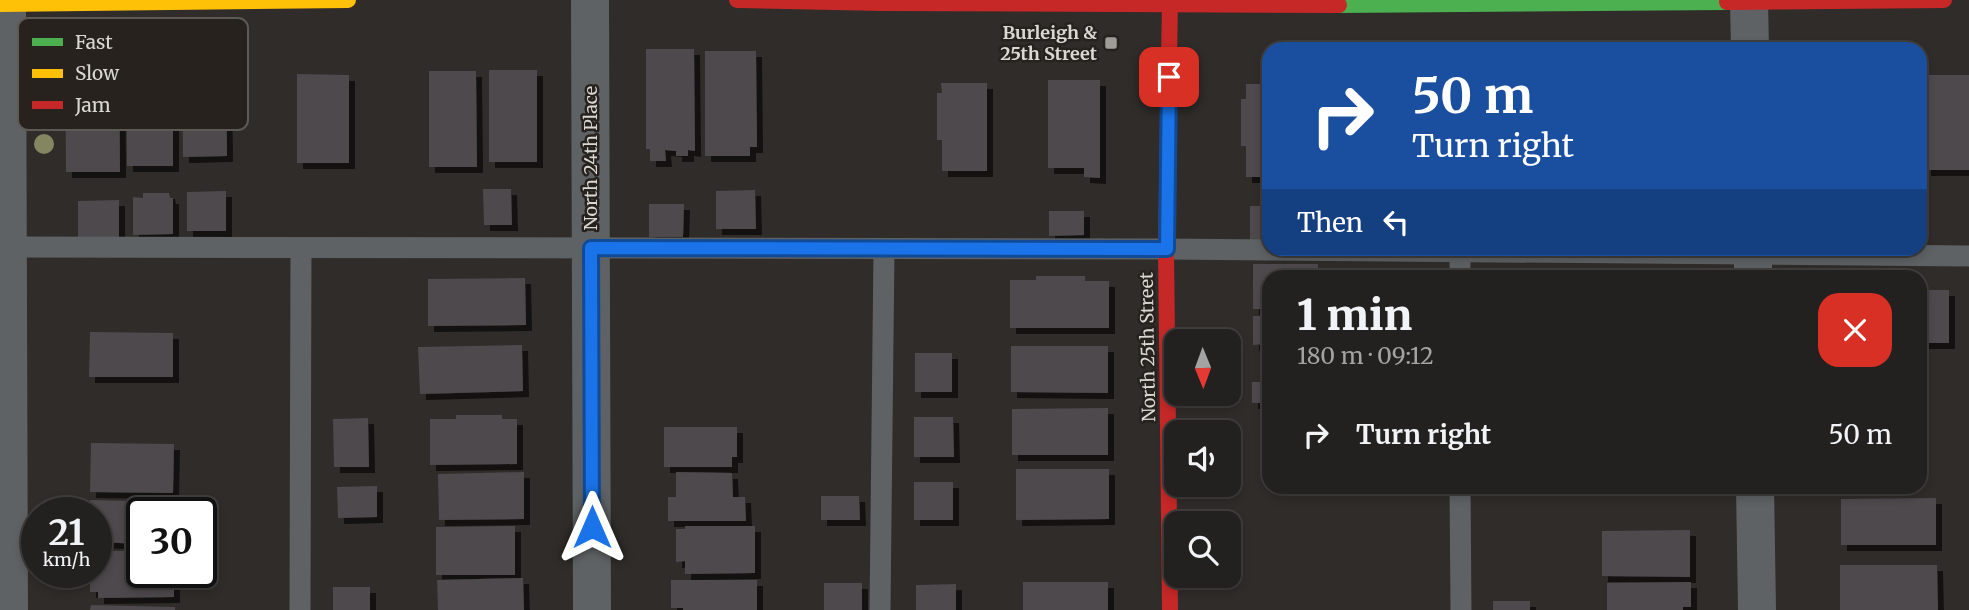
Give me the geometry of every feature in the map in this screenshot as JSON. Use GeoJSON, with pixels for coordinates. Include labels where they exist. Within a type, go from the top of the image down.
{"type":"FeatureCollection","features":[{"type":"Feature","properties":{"kind":"main road"},"geometry":{"type":"LineString","coordinates":[[5,2],[348,0]]}},
{"type":"Feature","properties":{"kind":"main road"},"geometry":{"type":"LineString","coordinates":[[737,0],[1454,3],[1944,0]]}},
{"type":"Feature","properties":{"kind":"main road","name":"North 25th Street"},"geometry":{"type":"LineString","coordinates":[[1170,2],[1167,249],[1170,610]]}},
{"type":"Feature","properties":{"kind":"street","name":"North 24th Place"},"geometry":{"type":"LineString","coordinates":[[590,0],[592,610]]}},
{"type":"Feature","properties":{"kind":"street"},"geometry":{"type":"LineString","coordinates":[[1749,1],[1750,42]]}},
{"type":"Feature","properties":{"kind":"street"},"geometry":{"type":"LineString","coordinates":[[5,2],[8,247],[4,564],[9,610]]}},
{"type":"Feature","properties":{"kind":"street"},"geometry":{"type":"LineString","coordinates":[[1755,494],[1757,610]]}},
{"type":"Feature","properties":{"kind":"lane"},"geometry":{"type":"LineString","coordinates":[[8,247],[1262,250]]}},
{"type":"Feature","properties":{"kind":"lane"},"geometry":{"type":"LineString","coordinates":[[300,610],[301,248]]}},
{"type":"Feature","properties":{"kind":"lane"},"geometry":{"type":"LineString","coordinates":[[880,610],[884,249]]}},
{"type":"Feature","properties":{"kind":"lane"},"geometry":{"type":"LineString","coordinates":[[1586,256],[1753,260],[1969,256]]}},
{"type":"Feature","properties":{"kind":"lane"},"geometry":{"type":"LineString","coordinates":[[1460,494],[1461,610]]}},
{"type":"Feature","properties":{"kind":"building"},"geometry":{"type":"Polygon","coordinates":[[[646,49],[694,49],[695,151],[688,150],[688,156],[676,156],[676,151],[665,150],[666,161],[650,161],[650,149],[646,149],[646,49]]]}},
{"type":"Feature","properties":{"kind":"building"},"geometry":{"type":"Polygon","coordinates":[[[705,51],[756,51],[757,147],[750,147],[750,156],[705,156],[705,51]]]}},
{"type":"Feature","properties":{"kind":"building"},"geometry":{"type":"Polygon","coordinates":[[[489,70],[537,70],[537,162],[489,162],[489,70]]]}},
{"type":"Feature","properties":{"kind":"building"},"geometry":{"type":"Polygon","coordinates":[[[429,71],[476,71],[477,167],[429,167],[429,71]]]}},
{"type":"Feature","properties":{"kind":"building"},"geometry":{"type":"Polygon","coordinates":[[[297,74],[349,75],[349,163],[297,163],[297,74]]]}},
{"type":"Feature","properties":{"kind":"building"},"geometry":{"type":"Polygon","coordinates":[[[1927,75],[1969,75],[1969,170],[1927,170],[1927,75]]]}},
{"type":"Feature","properties":{"kind":"building"},"geometry":{"type":"Polygon","coordinates":[[[1048,80],[1100,80],[1100,178],[1084,177],[1084,168],[1048,168],[1048,80]]]}},
{"type":"Feature","properties":{"kind":"building"},"geometry":{"type":"Polygon","coordinates":[[[941,83],[987,83],[987,171],[942,171],[942,140],[937,140],[937,93],[942,93],[941,83]]]}},
{"type":"Feature","properties":{"kind":"building"},"geometry":{"type":"Polygon","coordinates":[[[1246,84],[1262,84],[1262,177],[1246,177],[1246,146],[1241,146],[1241,99],[1246,99],[1246,84]]]}},
{"type":"Feature","properties":{"kind":"building"},"geometry":{"type":"Polygon","coordinates":[[[66,130],[120,130],[120,172],[66,172],[66,130]]]}},
{"type":"Feature","properties":{"kind":"building"},"geometry":{"type":"Polygon","coordinates":[[[127,130],[173,130],[173,166],[127,166],[127,130]]]}},
{"type":"Feature","properties":{"kind":"building"},"geometry":{"type":"Polygon","coordinates":[[[183,130],[227,130],[227,156],[183,157],[183,130]]]}},
{"type":"Feature","properties":{"kind":"building"},"geometry":{"type":"Polygon","coordinates":[[[483,189],[511,189],[512,225],[484,225],[483,189]]]}},
{"type":"Feature","properties":{"kind":"building"},"geometry":{"type":"Polygon","coordinates":[[[755,190],[756,229],[716,229],[716,191],[755,190]]]}},
{"type":"Feature","properties":{"kind":"building"},"geometry":{"type":"Polygon","coordinates":[[[226,191],[226,231],[187,231],[187,192],[226,191]]]}},
{"type":"Feature","properties":{"kind":"building"},"geometry":{"type":"Polygon","coordinates":[[[143,193],[169,193],[170,198],[173,198],[173,234],[133,235],[133,197],[143,198],[143,193]]]}},
{"type":"Feature","properties":{"kind":"building"},"geometry":{"type":"Polygon","coordinates":[[[119,200],[119,239],[78,239],[78,201],[119,200]]]}},
{"type":"Feature","properties":{"kind":"building"},"geometry":{"type":"Polygon","coordinates":[[[649,204],[684,204],[683,237],[649,237],[649,204]]]}},
{"type":"Feature","properties":{"kind":"building"},"geometry":{"type":"Polygon","coordinates":[[[1250,206],[1262,206],[1262,243],[1250,243],[1250,206]]]}},
{"type":"Feature","properties":{"kind":"building"},"geometry":{"type":"Polygon","coordinates":[[[1049,211],[1084,211],[1084,235],[1049,236],[1049,211]]]}},
{"type":"Feature","properties":{"kind":"building"},"geometry":{"type":"Polygon","coordinates":[[[1253,264],[1318,264],[1318,270],[1262,270],[1262,309],[1253,309],[1253,264]]]}},
{"type":"Feature","properties":{"kind":"building"},"geometry":{"type":"Polygon","coordinates":[[[1036,276],[1085,276],[1085,281],[1109,281],[1109,328],[1010,328],[1010,280],[1036,280],[1036,276]]]}},
{"type":"Feature","properties":{"kind":"building"},"geometry":{"type":"Polygon","coordinates":[[[525,278],[526,325],[428,326],[428,279],[525,278]]]}},
{"type":"Feature","properties":{"kind":"building"},"geometry":{"type":"Polygon","coordinates":[[[1927,290],[1949,290],[1949,343],[1927,343],[1927,290]]]}},
{"type":"Feature","properties":{"kind":"building"},"geometry":{"type":"Polygon","coordinates":[[[1253,316],[1262,316],[1262,344],[1253,345],[1253,316]]]}},
{"type":"Feature","properties":{"kind":"building"},"geometry":{"type":"Polygon","coordinates":[[[90,332],[173,333],[173,377],[89,377],[90,332]]]}},
{"type":"Feature","properties":{"kind":"building"},"geometry":{"type":"Polygon","coordinates":[[[522,345],[523,391],[420,394],[418,347],[522,345]]]}},
{"type":"Feature","properties":{"kind":"building"},"geometry":{"type":"Polygon","coordinates":[[[1011,346],[1108,346],[1108,393],[1011,392],[1011,346]]]}},
{"type":"Feature","properties":{"kind":"building"},"geometry":{"type":"Polygon","coordinates":[[[915,353],[952,353],[952,392],[915,392],[915,353]]]}},
{"type":"Feature","properties":{"kind":"building"},"geometry":{"type":"Polygon","coordinates":[[[1252,382],[1262,382],[1262,403],[1252,403],[1252,382]]]}},
{"type":"Feature","properties":{"kind":"building"},"geometry":{"type":"Polygon","coordinates":[[[1108,408],[1108,455],[1012,455],[1012,409],[1108,408]]]}},
{"type":"Feature","properties":{"kind":"building"},"geometry":{"type":"Polygon","coordinates":[[[456,415],[502,415],[502,419],[517,419],[517,464],[430,465],[430,419],[456,419],[456,415]]]}},
{"type":"Feature","properties":{"kind":"building"},"geometry":{"type":"Polygon","coordinates":[[[914,417],[953,417],[954,457],[914,457],[914,417]]]}},
{"type":"Feature","properties":{"kind":"building"},"geometry":{"type":"Polygon","coordinates":[[[368,418],[369,467],[334,467],[333,419],[368,418]]]}},
{"type":"Feature","properties":{"kind":"building"},"geometry":{"type":"Polygon","coordinates":[[[664,427],[737,427],[737,457],[732,457],[732,467],[664,467],[664,427]]]}},
{"type":"Feature","properties":{"kind":"building"},"geometry":{"type":"Polygon","coordinates":[[[91,443],[174,444],[173,493],[90,492],[91,443]]]}},
{"type":"Feature","properties":{"kind":"building"},"geometry":{"type":"Polygon","coordinates":[[[1016,469],[1109,469],[1109,519],[1016,520],[1016,469]]]}},
{"type":"Feature","properties":{"kind":"building"},"geometry":{"type":"Polygon","coordinates":[[[524,472],[524,519],[439,520],[438,474],[524,472]]]}},
{"type":"Feature","properties":{"kind":"building"},"geometry":{"type":"Polygon","coordinates":[[[676,472],[732,473],[733,497],[745,497],[746,521],[668,521],[668,497],[676,497],[676,472]]]}},
{"type":"Feature","properties":{"kind":"building"},"geometry":{"type":"Polygon","coordinates":[[[914,482],[953,482],[953,520],[914,520],[914,482]]]}},
{"type":"Feature","properties":{"kind":"building"},"geometry":{"type":"Polygon","coordinates":[[[377,486],[377,517],[338,518],[337,487],[377,486]]]}},
{"type":"Feature","properties":{"kind":"building"},"geometry":{"type":"Polygon","coordinates":[[[821,496],[859,496],[860,520],[821,520],[821,496]]]}},
{"type":"Feature","properties":{"kind":"building"},"geometry":{"type":"Polygon","coordinates":[[[1936,498],[1936,545],[1841,545],[1841,499],[1936,498]]]}},
{"type":"Feature","properties":{"kind":"building"},"geometry":{"type":"Polygon","coordinates":[[[112,501],[126,501],[126,543],[112,543],[112,501]]]}},
{"type":"Feature","properties":{"kind":"building"},"geometry":{"type":"Polygon","coordinates":[[[515,526],[515,575],[436,575],[436,527],[515,526]]]}},
{"type":"Feature","properties":{"kind":"building"},"geometry":{"type":"Polygon","coordinates":[[[685,526],[755,526],[755,573],[685,574],[685,561],[676,562],[676,529],[685,529],[685,526]]]}},
{"type":"Feature","properties":{"kind":"building"},"geometry":{"type":"Polygon","coordinates":[[[1690,530],[1690,577],[1602,576],[1602,531],[1690,530]]]}},
{"type":"Feature","properties":{"kind":"building"},"geometry":{"type":"Polygon","coordinates":[[[112,551],[126,551],[126,588],[174,588],[174,597],[98,598],[98,592],[90,592],[90,588],[112,588],[112,551]]]}},
{"type":"Feature","properties":{"kind":"building"},"geometry":{"type":"Polygon","coordinates":[[[1840,565],[1937,565],[1938,610],[1840,610],[1840,565]]]}},
{"type":"Feature","properties":{"kind":"building"},"geometry":{"type":"Polygon","coordinates":[[[523,578],[524,610],[438,610],[437,580],[523,578]]]}},
{"type":"Feature","properties":{"kind":"building"},"geometry":{"type":"Polygon","coordinates":[[[671,580],[757,580],[757,610],[671,608],[671,580]]]}},
{"type":"Feature","properties":{"kind":"building"},"geometry":{"type":"Polygon","coordinates":[[[1023,582],[1108,582],[1108,610],[1023,610],[1023,582]]]}},
{"type":"Feature","properties":{"kind":"building"},"geometry":{"type":"Polygon","coordinates":[[[1691,582],[1691,607],[1683,607],[1683,610],[1607,610],[1607,583],[1691,582]]]}},
{"type":"Feature","properties":{"kind":"building"},"geometry":{"type":"Polygon","coordinates":[[[824,583],[862,583],[862,610],[824,610],[824,583]]]}},
{"type":"Feature","properties":{"kind":"building"},"geometry":{"type":"Polygon","coordinates":[[[956,584],[956,610],[916,610],[916,585],[956,584]]]}},
{"type":"Feature","properties":{"kind":"building"},"geometry":{"type":"Polygon","coordinates":[[[333,587],[370,587],[370,610],[333,610],[333,587]]]}},
{"type":"Feature","properties":{"kind":"building"},"geometry":{"type":"Polygon","coordinates":[[[1493,601],[1530,601],[1530,610],[1493,610],[1493,601]]]}},
{"type":"Feature","properties":{"kind":"building"},"geometry":{"type":"Polygon","coordinates":[[[91,605],[175,607],[175,610],[90,610],[91,605]]]}},
{"type":"Feature","properties":{"kind":"traffic: fast"},"geometry":{"type":"LineString","coordinates":[[1339,5],[1727,2]]}},
{"type":"Feature","properties":{"kind":"traffic: slow"},"geometry":{"type":"LineString","coordinates":[[0,4],[348,0]]}},
{"type":"Feature","properties":{"kind":"traffic: jam"},"geometry":{"type":"LineString","coordinates":[[737,0],[1339,5]]}},
{"type":"Feature","properties":{"kind":"traffic: jam"},"geometry":{"type":"LineString","coordinates":[[1170,0],[1166,249],[1170,610]]}},
{"type":"Feature","properties":{"kind":"traffic: jam"},"geometry":{"type":"LineString","coordinates":[[1727,2],[1944,0]]}},
{"type":"Feature","properties":{"kind":"place","name":"Burleigh & 25th Street"},"geometry":{"type":"Point","coordinates":[1111,43]}},
{"type":"Feature","properties":{"kind":"route"},"geometry":{"type":"LineString","coordinates":[[592,527],[591,248],[1167,249],[1169,77]]}}]}
